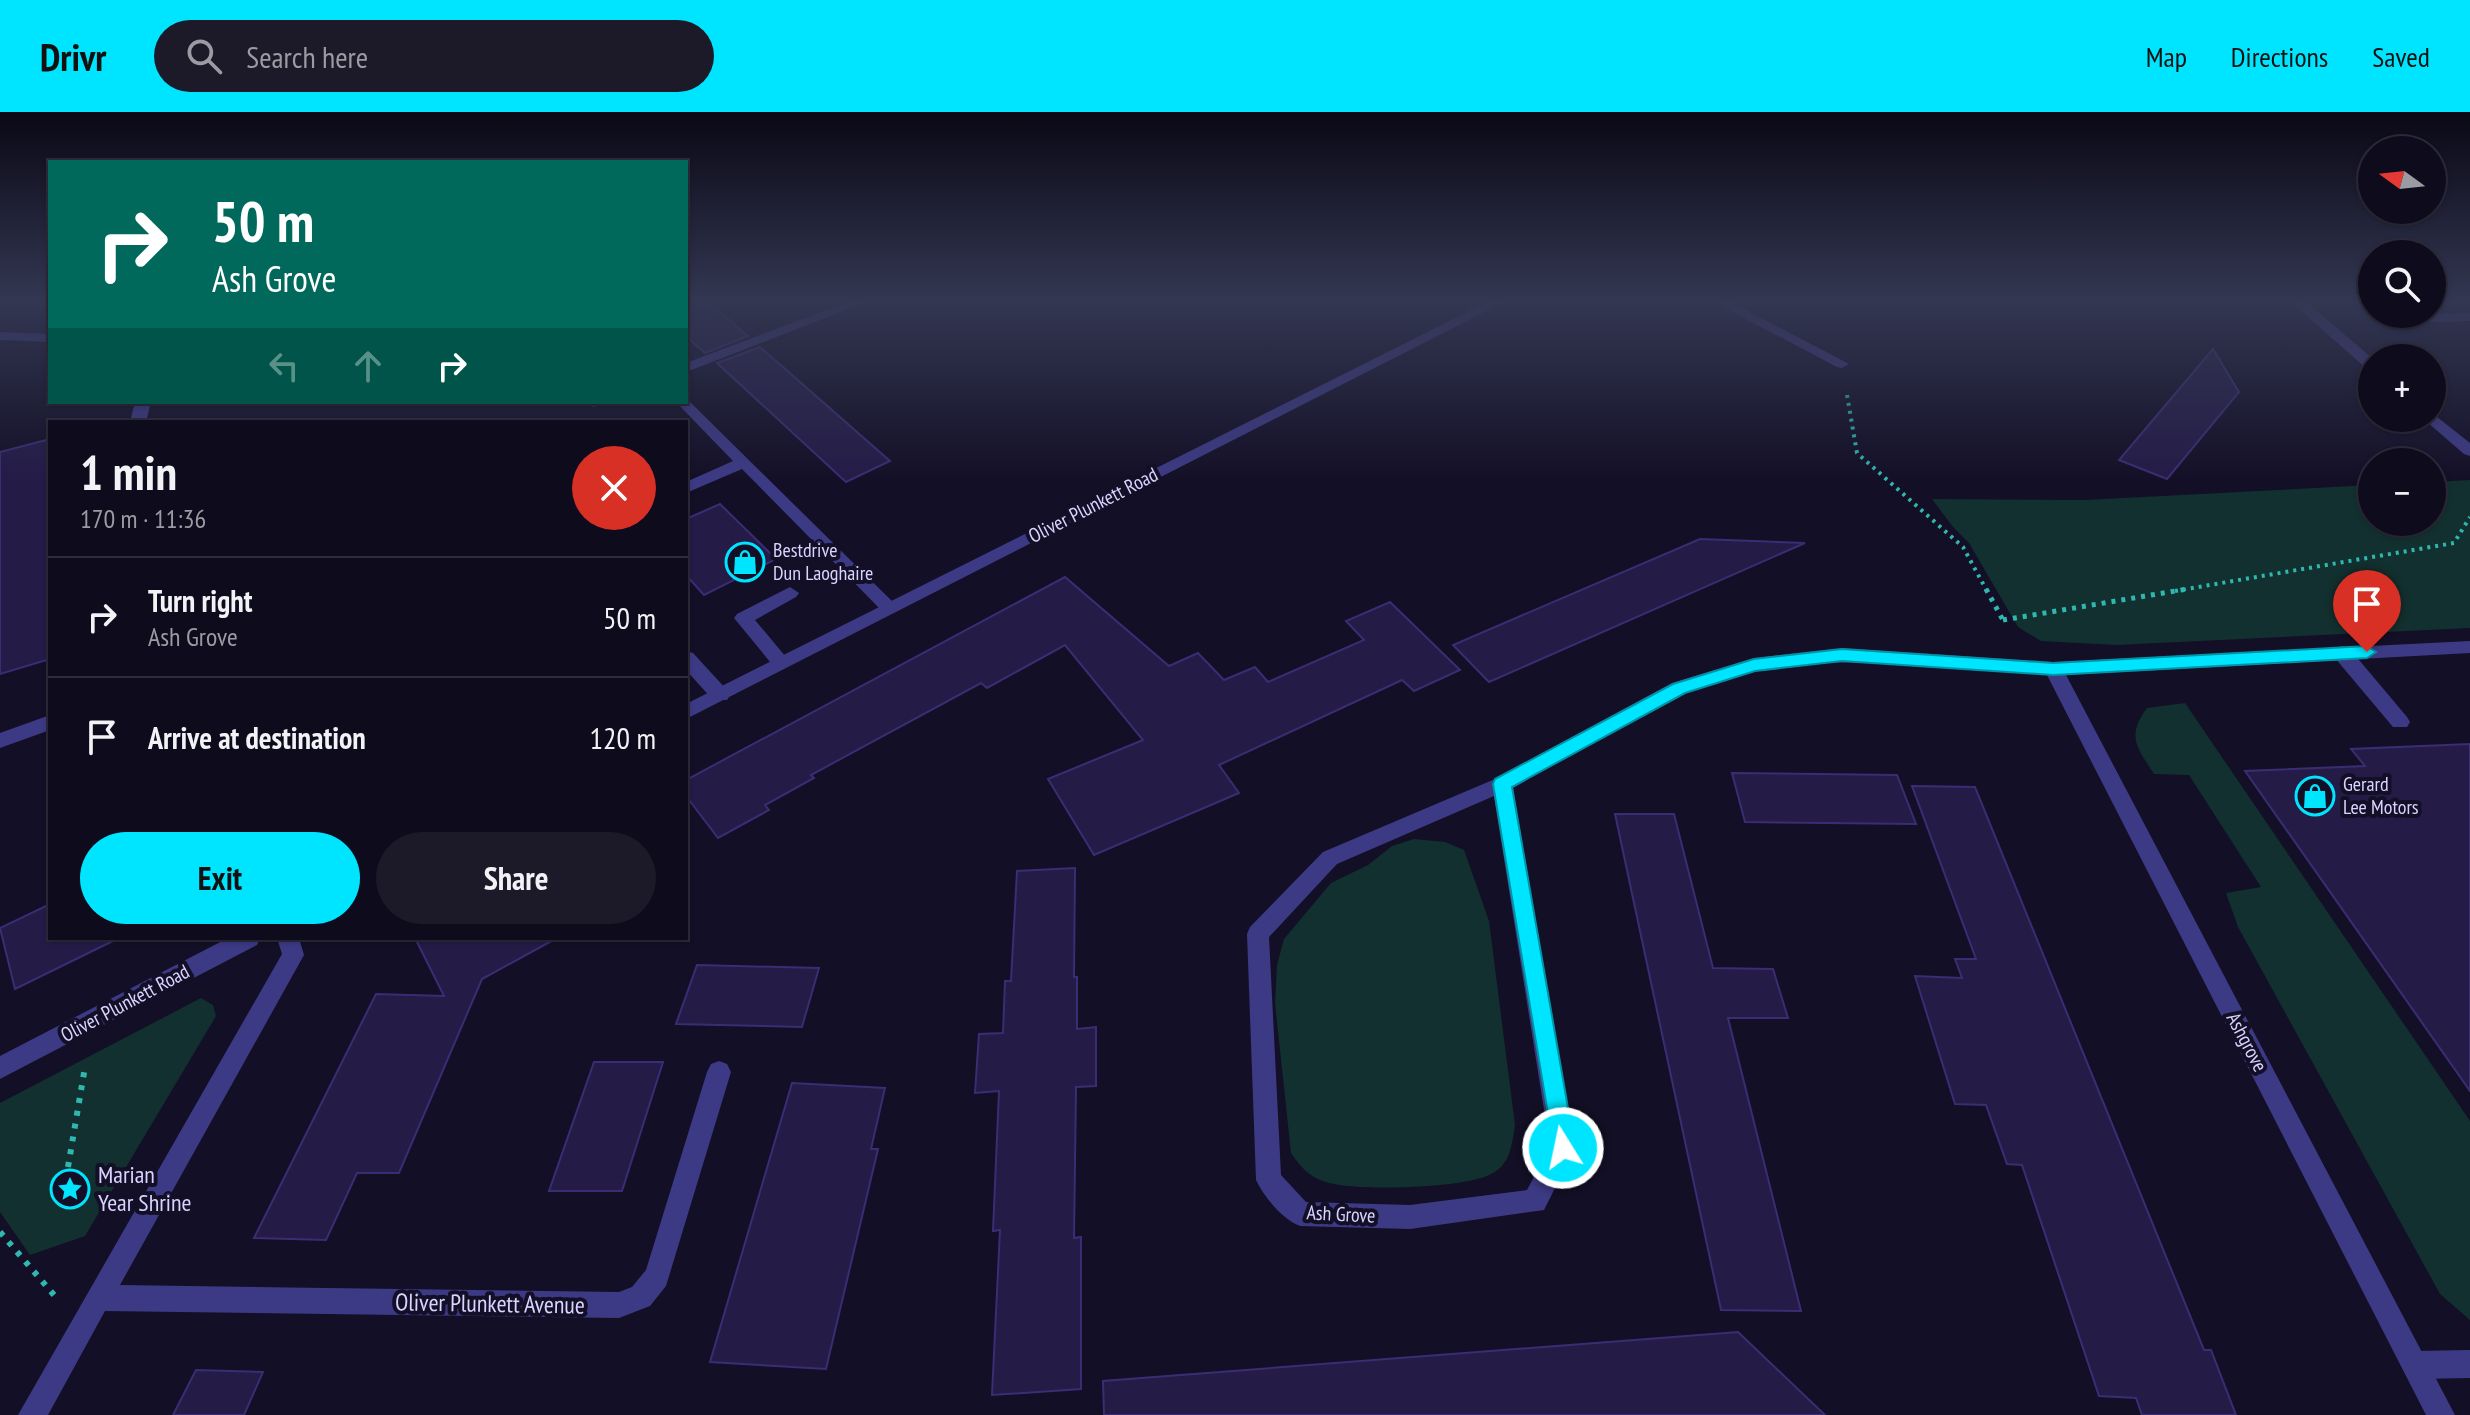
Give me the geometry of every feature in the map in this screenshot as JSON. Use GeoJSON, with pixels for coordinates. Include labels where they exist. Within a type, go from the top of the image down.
{"type":"FeatureCollection","features":[{"type":"Feature","properties":{"kind":"street","name":"Oliver Plunkett Road"},"geometry":{"type":"LineString","coordinates":[[688,711],[1380,361]]}},
{"type":"Feature","properties":{"kind":"street"},"geometry":{"type":"LineString","coordinates":[[1836,361],[1842,364]]}},
{"type":"Feature","properties":{"kind":"street"},"geometry":{"type":"LineString","coordinates":[[686,404],[889,608]]}},
{"type":"Feature","properties":{"kind":"street"},"geometry":{"type":"LineString","coordinates":[[2446,430],[2470,451]]}},
{"type":"Feature","properties":{"kind":"street"},"geometry":{"type":"LineString","coordinates":[[688,487],[744,462]]}},
{"type":"Feature","properties":{"kind":"street"},"geometry":{"type":"LineString","coordinates":[[782,663],[743,618],[790,593]]}},
{"type":"Feature","properties":{"kind":"street","name":"Ash Grove"},"geometry":{"type":"LineString","coordinates":[[1502,784],[1563,1148],[1535,1201],[1410,1217],[1300,1214],[1269,1180],[1258,934],[1330,858],[1502,784],[1679,688],[1754,665],[1842,655],[2053,669],[2470,647]]}},
{"type":"Feature","properties":{"kind":"street"},"geometry":{"type":"LineString","coordinates":[[2342,653],[2400,722]]}},
{"type":"Feature","properties":{"kind":"street"},"geometry":{"type":"LineString","coordinates":[[688,660],[720,695]]}},
{"type":"Feature","properties":{"kind":"street","name":"Ashgrove"},"geometry":{"type":"LineString","coordinates":[[2053,669],[2441,1415]]}},
{"type":"Feature","properties":{"kind":"street"},"geometry":{"type":"LineString","coordinates":[[0,741],[48,723]]}},
{"type":"Feature","properties":{"kind":"street","name":"Oliver Plunkett Road"},"geometry":{"type":"LineString","coordinates":[[0,1068],[245,940]]}},
{"type":"Feature","properties":{"kind":"street"},"geometry":{"type":"LineString","coordinates":[[32,1415],[293,955],[289,940]]}},
{"type":"Feature","properties":{"kind":"street","name":"Oliver Plunkett Avenue"},"geometry":{"type":"LineString","coordinates":[[98,1298],[619,1305],[641,1297],[657,1277],[719,1072]]}},
{"type":"Feature","properties":{"kind":"street"},"geometry":{"type":"LineString","coordinates":[[2416,1365],[2470,1364]]}},
{"type":"Feature","properties":{"kind":"path"},"geometry":{"type":"LineString","coordinates":[[1842,364],[1857,453],[1963,547],[2003,620],[2021,668]]}},
{"type":"Feature","properties":{"kind":"path"},"geometry":{"type":"LineString","coordinates":[[2003,620],[2454,543],[2470,517]]}},
{"type":"Feature","properties":{"kind":"path"},"geometry":{"type":"LineString","coordinates":[[68,1167],[86,1058]]}},
{"type":"Feature","properties":{"kind":"path"},"geometry":{"type":"LineString","coordinates":[[0,1232],[82,1328]]}},
{"type":"Feature","properties":{"kind":"green space"},"geometry":{"type":"Polygon","coordinates":[[[2470,480],[2470,628],[2116,645],[2041,641],[2018,627],[1969,543],[1932,499],[2085,500],[2358,486],[2358,536],[2446,536],[2446,481],[2470,480]]]}},
{"type":"Feature","properties":{"kind":"green space"},"geometry":{"type":"Polygon","coordinates":[[[2185,703],[2470,1121],[2470,1320],[2440,1294],[2238,927],[2226,893],[2261,887],[2189,775],[2154,774],[2139,749],[2137,727],[2147,708],[2185,703]]]}},
{"type":"Feature","properties":{"kind":"green space"},"geometry":{"type":"Polygon","coordinates":[[[1414,839],[1445,842],[1464,850],[1489,921],[1515,1125],[1511,1145],[1499,1169],[1460,1183],[1382,1188],[1323,1181],[1301,1166],[1291,1153],[1275,1003],[1277,965],[1284,939],[1331,883],[1368,865],[1392,846],[1414,839]]]}},
{"type":"Feature","properties":{"kind":"green space"},"geometry":{"type":"Polygon","coordinates":[[[201,998],[213,1005],[216,1016],[85,1236],[30,1255],[0,1212],[0,1103],[201,998]]]}},
{"type":"Feature","properties":{"kind":"building"},"geometry":{"type":"Polygon","coordinates":[[[776,361],[890,461],[846,482],[717,363],[776,361]]]}},
{"type":"Feature","properties":{"kind":"building"},"geometry":{"type":"Polygon","coordinates":[[[2203,361],[2220,361],[2239,392],[2167,479],[2119,460],[2203,361]]]}},
{"type":"Feature","properties":{"kind":"building"},"geometry":{"type":"Polygon","coordinates":[[[48,440],[48,660],[0,674],[0,452],[48,440]]]}},
{"type":"Feature","properties":{"kind":"building"},"geometry":{"type":"Polygon","coordinates":[[[720,504],[776,559],[704,595],[688,577],[688,518],[720,504]]]}},
{"type":"Feature","properties":{"kind":"building"},"geometry":{"type":"Polygon","coordinates":[[[1700,539],[1805,543],[1489,682],[1453,645],[1700,539]]]}},
{"type":"Feature","properties":{"kind":"building"},"geometry":{"type":"Polygon","coordinates":[[[1065,577],[1169,666],[1198,653],[1224,680],[1255,667],[1268,682],[1364,640],[1346,621],[1390,602],[1460,670],[1414,691],[1402,680],[1219,765],[1239,793],[1094,855],[1048,779],[1143,740],[1065,645],[987,688],[981,683],[811,775],[814,778],[765,805],[769,810],[718,838],[688,799],[688,779],[1065,577]]]}},
{"type":"Feature","properties":{"kind":"building"},"geometry":{"type":"Polygon","coordinates":[[[2470,744],[2470,1091],[2245,771],[2365,766],[2351,749],[2470,744]]]}},
{"type":"Feature","properties":{"kind":"building"},"geometry":{"type":"Polygon","coordinates":[[[1732,773],[1897,775],[1916,824],[1745,822],[1732,773]]]}},
{"type":"Feature","properties":{"kind":"building"},"geometry":{"type":"Polygon","coordinates":[[[1912,786],[1975,787],[2204,1350],[2211,1350],[2236,1415],[2142,1415],[2136,1398],[2099,1396],[2022,1165],[2007,1164],[1986,1105],[1955,1104],[1915,976],[1962,978],[1955,959],[1976,959],[1912,786]]]}},
{"type":"Feature","properties":{"kind":"building"},"geometry":{"type":"Polygon","coordinates":[[[1615,814],[1674,814],[1713,968],[1773,969],[1788,1018],[1728,1018],[1801,1311],[1721,1310],[1615,814]]]}},
{"type":"Feature","properties":{"kind":"building"},"geometry":{"type":"Polygon","coordinates":[[[1075,868],[1077,1029],[1096,1027],[1096,1086],[1076,1087],[1074,1238],[1081,1237],[1081,1389],[992,1395],[1000,1230],[993,1231],[999,1091],[975,1093],[979,1034],[1003,1033],[1005,981],[1011,981],[1017,871],[1075,868]]]}},
{"type":"Feature","properties":{"kind":"building"},"geometry":{"type":"Polygon","coordinates":[[[48,905],[48,940],[115,940],[15,989],[0,928],[48,905]]]}},
{"type":"Feature","properties":{"kind":"building"},"geometry":{"type":"Polygon","coordinates":[[[416,940],[553,940],[482,979],[399,1173],[357,1173],[326,1240],[254,1238],[376,994],[444,996],[416,940]]]}},
{"type":"Feature","properties":{"kind":"building"},"geometry":{"type":"Polygon","coordinates":[[[697,965],[819,968],[802,1027],[676,1024],[697,965]]]}},
{"type":"Feature","properties":{"kind":"building"},"geometry":{"type":"Polygon","coordinates":[[[594,1062],[663,1062],[622,1191],[549,1191],[594,1062]]]}},
{"type":"Feature","properties":{"kind":"building"},"geometry":{"type":"Polygon","coordinates":[[[792,1083],[885,1088],[871,1149],[878,1149],[826,1369],[710,1362],[792,1083]]]}},
{"type":"Feature","properties":{"kind":"building"},"geometry":{"type":"Polygon","coordinates":[[[1738,1332],[1825,1415],[1104,1415],[1103,1381],[1738,1332]]]}},
{"type":"Feature","properties":{"kind":"building"},"geometry":{"type":"Polygon","coordinates":[[[196,1370],[263,1372],[244,1415],[173,1415],[196,1370]]]}},
{"type":"Feature","properties":{"kind":"place","name":"Bestdrive Dun Laoghaire"},"geometry":{"type":"Point","coordinates":[745,562]}},
{"type":"Feature","properties":{"kind":"place","name":"Gerard Lee Motors"},"geometry":{"type":"Point","coordinates":[2315,796]}},
{"type":"Feature","properties":{"kind":"place","name":"Marian Year Shrine"},"geometry":{"type":"Point","coordinates":[70,1189]}},
{"type":"Feature","properties":{"kind":"route"},"geometry":{"type":"LineString","coordinates":[[1563,1148],[1502,784],[1679,688],[1754,665],[1842,655],[2053,669],[2367,652]]}}]}
